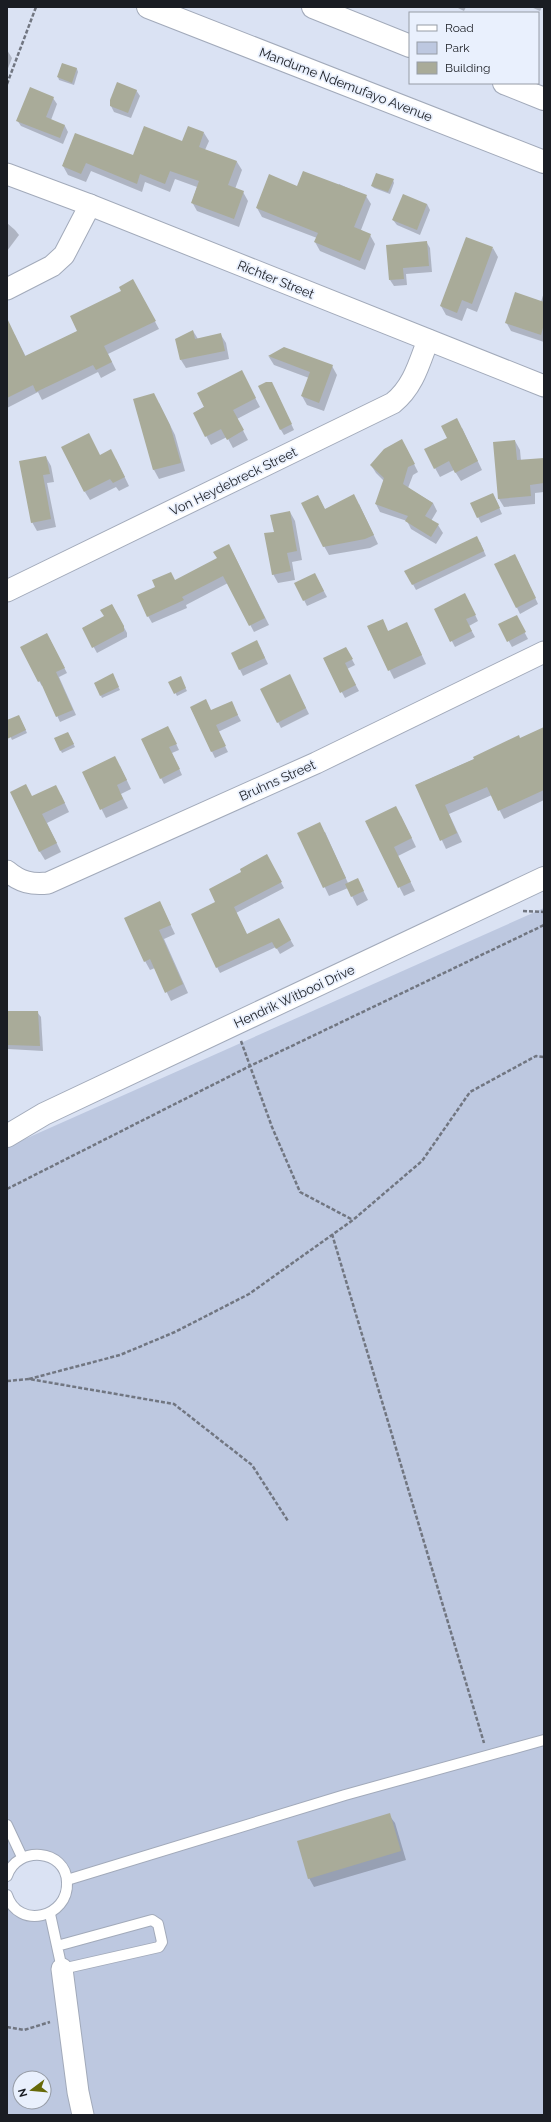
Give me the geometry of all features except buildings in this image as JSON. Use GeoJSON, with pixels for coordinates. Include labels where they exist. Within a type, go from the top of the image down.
{"type":"FeatureCollection","features":[{"type":"Feature","properties":{"kind":"main road","name":"Mandume Ndemufayo Avenue"},"geometry":{"type":"LineString","coordinates":[[148,7],[544,162]]}},
{"type":"Feature","properties":{"kind":"main road"},"geometry":{"type":"LineString","coordinates":[[313,7],[409,46]]}},
{"type":"Feature","properties":{"kind":"main road"},"geometry":{"type":"LineString","coordinates":[[506,84],[544,99]]}},
{"type":"Feature","properties":{"kind":"main road","name":"Hendrik Witbooi Drive"},"geometry":{"type":"LineString","coordinates":[[7,1136],[44,1114],[544,878]]}},
{"type":"Feature","properties":{"kind":"main road","name":"Hendrik Witbooi Drive"},"geometry":{"type":"LineString","coordinates":[[7,1126],[44,1114]]}},
{"type":"Feature","properties":{"kind":"street","name":"Richter Street"},"geometry":{"type":"LineString","coordinates":[[7,174],[90,205],[544,386]]}},
{"type":"Feature","properties":{"kind":"street"},"geometry":{"type":"LineString","coordinates":[[7,289],[52,266],[64,255],[90,205]]}},
{"type":"Feature","properties":{"kind":"street","name":"Von Heydebreck Street"},"geometry":{"type":"LineString","coordinates":[[7,591],[392,404],[404,395],[414,378],[428,340]]}},
{"type":"Feature","properties":{"kind":"street","name":"Bruhns Street"},"geometry":{"type":"LineString","coordinates":[[7,871],[12,876],[33,885],[48,883],[316,763],[544,652]]}},
{"type":"Feature","properties":{"kind":"street"},"geometry":{"type":"LineString","coordinates":[[62,1969],[78,2092],[83,2115]]}},
{"type":"Feature","properties":{"kind":"lane"},"geometry":{"type":"LineString","coordinates":[[67,1880],[345,1795],[544,1740]]}},
{"type":"Feature","properties":{"kind":"lane"},"geometry":{"type":"LineString","coordinates":[[7,1825],[22,1857]]}},
{"type":"Feature","properties":{"kind":"lane"},"geometry":{"type":"LineString","coordinates":[[7,1876],[14,1863],[22,1857],[41,1854],[50,1857],[64,1871],[67,1880],[67,1891],[64,1900],[58,1909],[50,1914],[30,1916],[21,1913],[14,1907],[7,1895]]}},
{"type":"Feature","properties":{"kind":"lane"},"geometry":{"type":"LineString","coordinates":[[50,1914],[62,1969],[159,1947],[162,1944],[158,1924],[152,1920],[57,1946]]}},
{"type":"Feature","properties":{"kind":"path"},"geometry":{"type":"LineString","coordinates":[[7,84],[36,7]]}},
{"type":"Feature","properties":{"kind":"path"},"geometry":{"type":"LineString","coordinates":[[7,1189],[250,1066],[544,925]]}},
{"type":"Feature","properties":{"kind":"path"},"geometry":{"type":"LineString","coordinates":[[235,1023],[272,1127],[300,1192],[353,1220]]}},
{"type":"Feature","properties":{"kind":"path"},"geometry":{"type":"LineString","coordinates":[[7,1381],[29,1379],[120,1355],[175,1332],[249,1294],[353,1220],[422,1161],[470,1092],[536,1056],[544,1057]]}},
{"type":"Feature","properties":{"kind":"path"},"geometry":{"type":"LineString","coordinates":[[332,1234],[488,1755]]}},
{"type":"Feature","properties":{"kind":"path"},"geometry":{"type":"LineString","coordinates":[[29,1379],[174,1404],[252,1465],[288,1521]]}},
{"type":"Feature","properties":{"kind":"path"},"geometry":{"type":"LineString","coordinates":[[7,2027],[24,2030],[68,2017]]}},
{"type":"Feature","properties":{"kind":"green space"},"geometry":{"type":"Polygon","coordinates":[[[544,908],[544,2115],[7,2115],[7,1895],[14,1907],[40,1917],[67,1891],[59,1863],[31,1854],[7,1876],[7,1147],[544,908]]]}}]}
